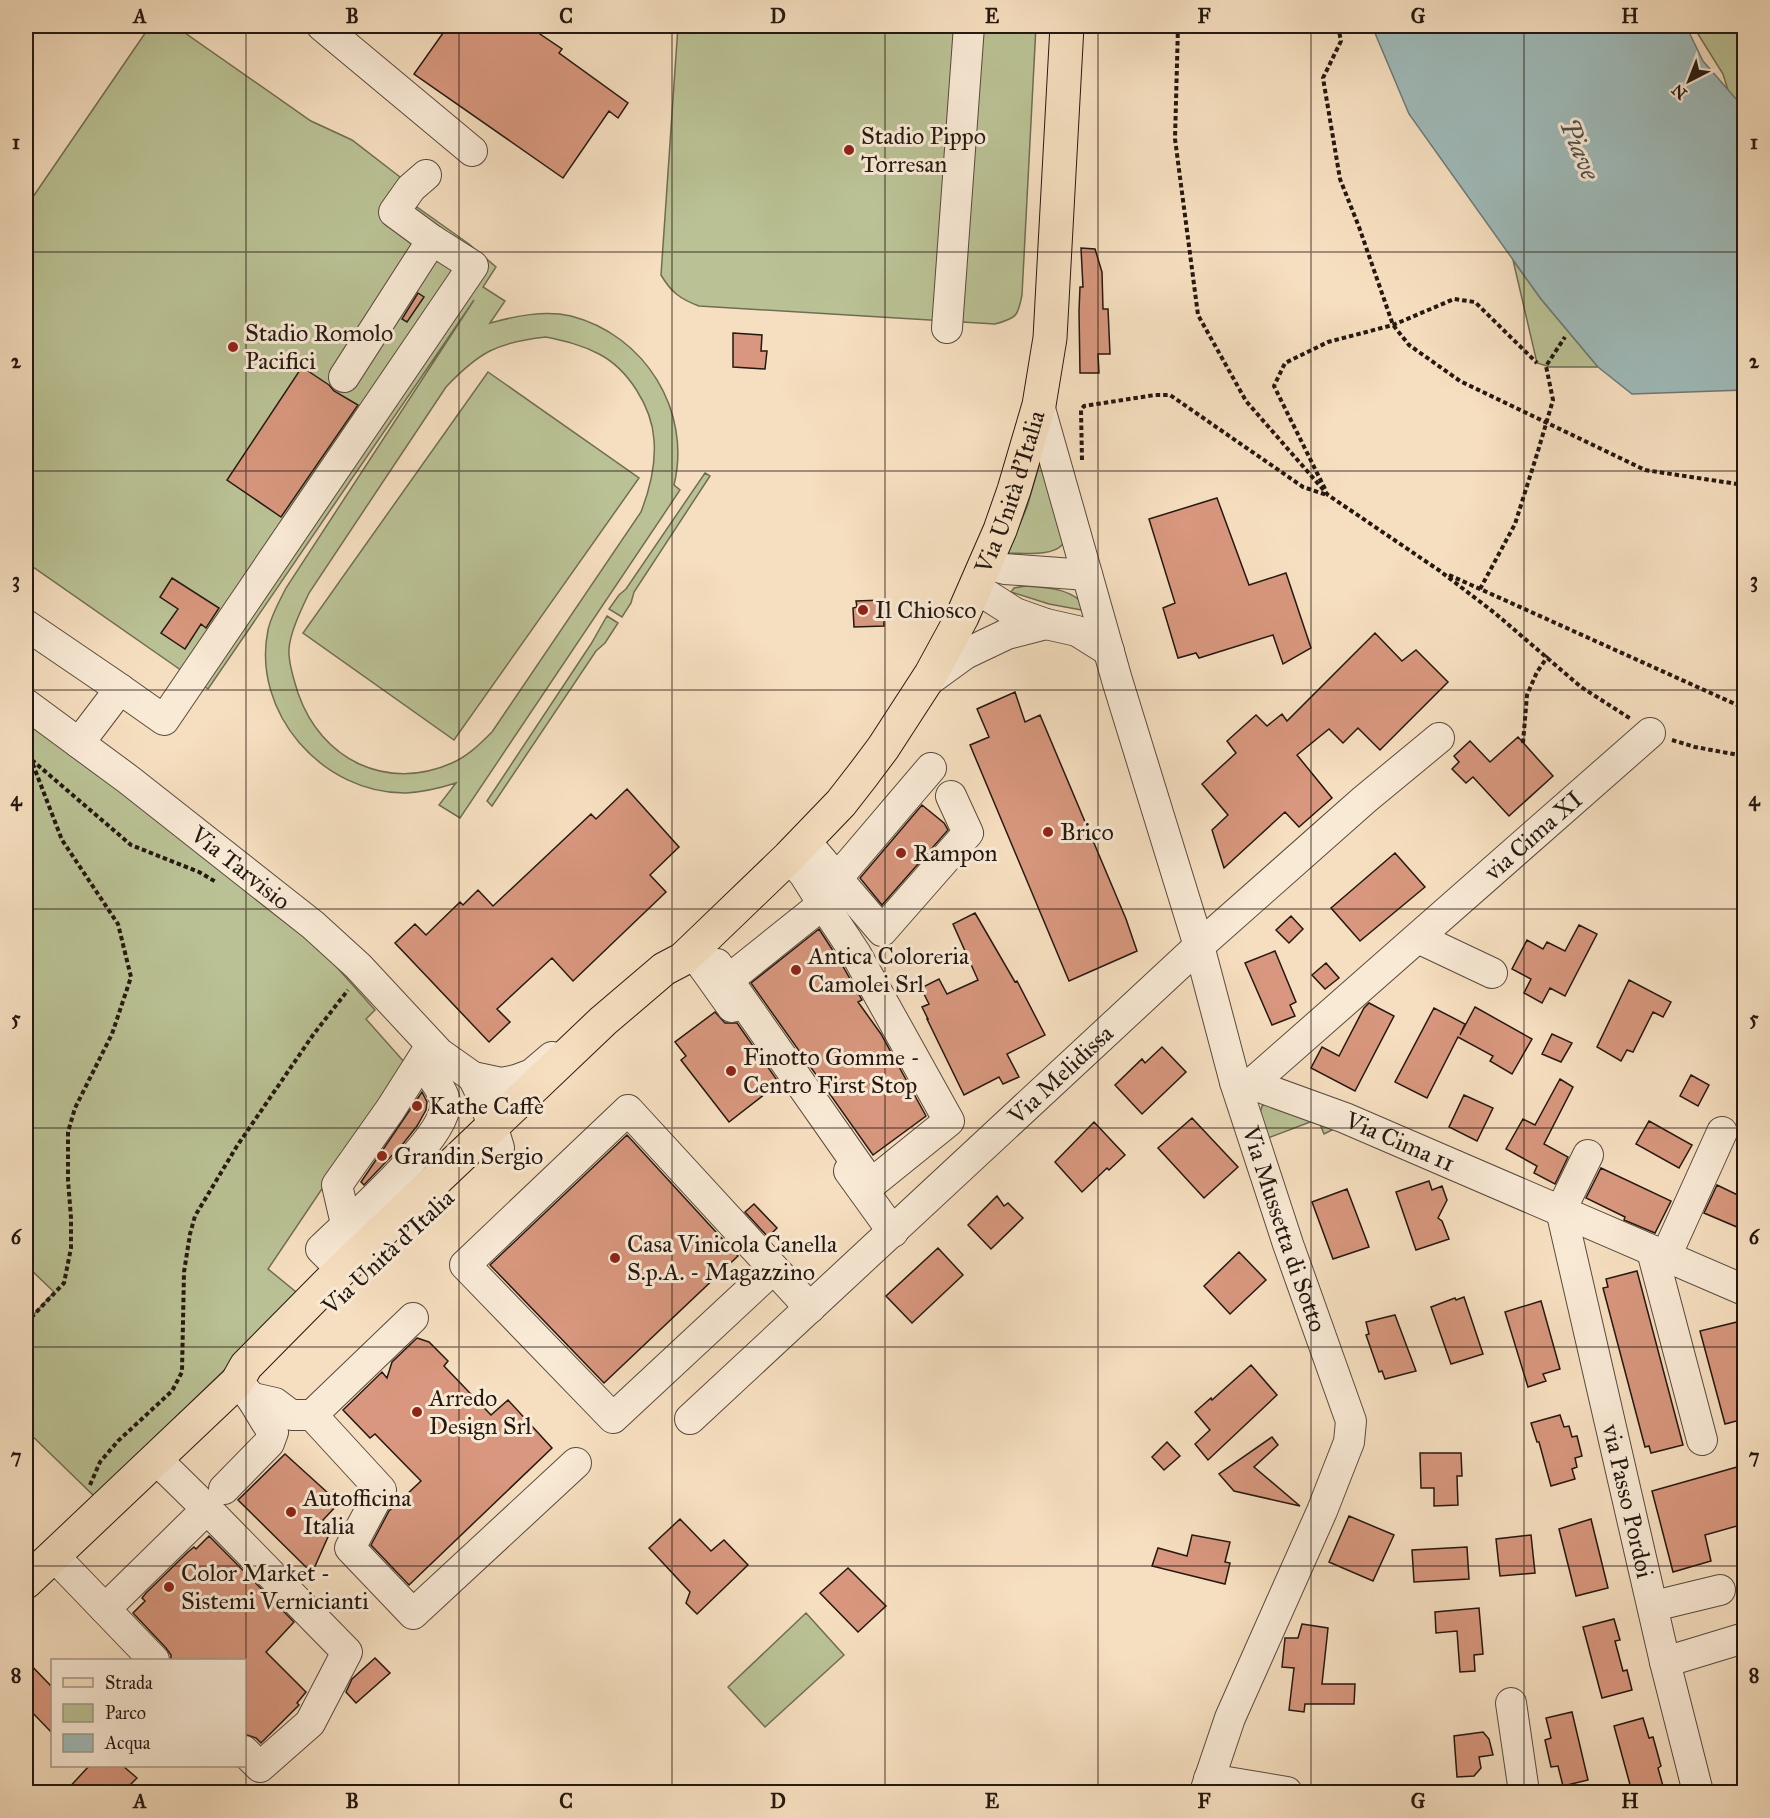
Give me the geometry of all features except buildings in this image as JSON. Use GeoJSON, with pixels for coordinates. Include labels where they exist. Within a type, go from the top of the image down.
{"type":"FeatureCollection","features":[{"type":"Feature","properties":{"kind":"main road","name":"Via Unità d'Italia"},"geometry":{"type":"LineString","coordinates":[[245,1390],[246,1366],[342,1270],[435,1181],[498,1133],[673,979],[693,951],[797,849],[862,776],[883,748],[946,650],[981,576],[1014,490],[1039,405],[1050,338],[1067,26]]}},
{"type":"Feature","properties":{"kind":"main road","name":"Via Unità d'Italia"},"geometry":{"type":"LineString","coordinates":[[26,1582],[156,1459],[245,1390],[255,1374],[498,1133],[603,1021],[664,969],[693,951]]}},
{"type":"Feature","properties":{"kind":"street"},"geometry":{"type":"LineString","coordinates":[[322,26],[472,151]]}},
{"type":"Feature","properties":{"kind":"street"},"geometry":{"type":"LineString","coordinates":[[947,328],[969,26]]}},
{"type":"Feature","properties":{"kind":"street"},"geometry":{"type":"LineString","coordinates":[[26,625],[164,720],[194,680],[473,266],[394,212],[411,188],[426,175]]}},
{"type":"Feature","properties":{"kind":"street"},"geometry":{"type":"LineString","coordinates":[[344,377],[432,240]]}},
{"type":"Feature","properties":{"kind":"street","name":"Via Mussetta di Sotto"},"geometry":{"type":"LineString","coordinates":[[1039,405],[1109,651],[1129,760],[1199,946],[1243,1083],[1298,1273],[1351,1421],[1349,1442],[1326,1501],[1230,1718],[1207,1786]]}},
{"type":"Feature","properties":{"kind":"street"},"geometry":{"type":"LineString","coordinates":[[1087,575],[1005,569],[981,576],[1015,613],[1046,624],[1077,631],[1109,651]]}},
{"type":"Feature","properties":{"kind":"street"},"geometry":{"type":"LineString","coordinates":[[925,683],[965,654],[1007,634],[1046,624]]}},
{"type":"Feature","properties":{"kind":"street"},"geometry":{"type":"LineString","coordinates":[[79,743],[120,689]]}},
{"type":"Feature","properties":{"kind":"street","name":"Via Tarvisio"},"geometry":{"type":"LineString","coordinates":[[26,704],[313,925],[358,966],[431,1053],[467,1090],[485,1102],[498,1133]]}},
{"type":"Feature","properties":{"kind":"street","name":"via Cima XI"},"geometry":{"type":"LineString","coordinates":[[1243,1083],[1418,938],[1650,733]]}},
{"type":"Feature","properties":{"kind":"street","name":"Via Melidissa"},"geometry":{"type":"LineString","coordinates":[[690,1419],[1199,946],[1364,800],[1439,738]]}},
{"type":"Feature","properties":{"kind":"street"},"geometry":{"type":"LineString","coordinates":[[833,872],[845,869],[931,768]]}},
{"type":"Feature","properties":{"kind":"street"},"geometry":{"type":"LineString","coordinates":[[797,849],[833,872],[882,931],[968,833],[951,795]]}},
{"type":"Feature","properties":{"kind":"street"},"geometry":{"type":"LineString","coordinates":[[693,951],[728,980],[871,1184],[949,1121],[856,954],[804,874],[797,849]]}},
{"type":"Feature","properties":{"kind":"street"},"geometry":{"type":"LineString","coordinates":[[728,980],[824,904]]}},
{"type":"Feature","properties":{"kind":"street"},"geometry":{"type":"LineString","coordinates":[[1418,938],[1492,973]]}},
{"type":"Feature","properties":{"kind":"street"},"geometry":{"type":"LineString","coordinates":[[693,951],[893,1232]]}},
{"type":"Feature","properties":{"kind":"street"},"geometry":{"type":"LineString","coordinates":[[435,1181],[451,1155],[467,1090],[516,1080],[532,1074],[584,1030],[603,1021]]}},
{"type":"Feature","properties":{"kind":"street"},"geometry":{"type":"LineString","coordinates":[[342,1270],[321,1249],[425,1146],[442,1119],[445,1101],[437,1086],[431,1053]]}},
{"type":"Feature","properties":{"kind":"street"},"geometry":{"type":"LineString","coordinates":[[346,1224],[337,1185],[431,1053]]}},
{"type":"Feature","properties":{"kind":"street","name":"Via Cima 11"},"geometry":{"type":"LineString","coordinates":[[1243,1083],[1345,1118],[1744,1290]]}},
{"type":"Feature","properties":{"kind":"street"},"geometry":{"type":"LineString","coordinates":[[773,1269],[613,1418],[465,1265],[628,1110],[810,1308]]}},
{"type":"Feature","properties":{"kind":"street"},"geometry":{"type":"LineString","coordinates":[[1702,1440],[1659,1254],[1722,1132]]}},
{"type":"Feature","properties":{"kind":"street"},"geometry":{"type":"LineString","coordinates":[[1561,1210],[1588,1155]]}},
{"type":"Feature","properties":{"kind":"street","name":"via Passo Pordoi"},"geometry":{"type":"LineString","coordinates":[[1561,1210],[1654,1606],[1665,1662],[1698,1792]]}},
{"type":"Feature","properties":{"kind":"street"},"geometry":{"type":"LineString","coordinates":[[245,1390],[275,1403],[291,1415],[312,1414],[413,1318]]}},
{"type":"Feature","properties":{"kind":"street"},"geometry":{"type":"LineString","coordinates":[[105,1609],[269,1443],[273,1432],[261,1418],[245,1390]]}},
{"type":"Feature","properties":{"kind":"street"},"geometry":{"type":"LineString","coordinates":[[312,1414],[381,1490],[350,1548],[413,1614],[576,1463]]}},
{"type":"Feature","properties":{"kind":"street"},"geometry":{"type":"LineString","coordinates":[[156,1459],[216,1499],[347,1652],[310,1723],[261,1767],[246,1753]]}},
{"type":"Feature","properties":{"kind":"street"},"geometry":{"type":"LineString","coordinates":[[54,1555],[153,1659]]}},
{"type":"Feature","properties":{"kind":"street"},"geometry":{"type":"LineString","coordinates":[[1654,1606],[1720,1590]]}},
{"type":"Feature","properties":{"kind":"street"},"geometry":{"type":"LineString","coordinates":[[1665,1662],[1744,1638]]}},
{"type":"Feature","properties":{"kind":"street"},"geometry":{"type":"LineString","coordinates":[[1511,1703],[1524,1792]]}},
{"type":"Feature","properties":{"kind":"street"},"geometry":{"type":"LineString","coordinates":[[1207,1786],[1287,1792]]}},
{"type":"Feature","properties":{"kind":"path"},"geometry":{"type":"LineString","coordinates":[[1178,26],[1175,139],[1198,315],[1246,401],[1328,495],[1440,571],[1548,656],[1581,687],[1617,708],[1650,733],[1695,747],[1744,756]]}},
{"type":"Feature","properties":{"kind":"path"},"geometry":{"type":"LineString","coordinates":[[1338,26],[1341,41],[1323,78],[1340,179],[1393,325],[1409,345],[1460,381],[1646,470],[1744,485]]}},
{"type":"Feature","properties":{"kind":"path"},"geometry":{"type":"LineString","coordinates":[[1328,495],[1274,386],[1285,363],[1328,342],[1393,325],[1454,298],[1475,302],[1537,363]]}},
{"type":"Feature","properties":{"kind":"path"},"geometry":{"type":"LineString","coordinates":[[1480,589],[1515,524],[1553,400],[1546,366],[1564,337]]}},
{"type":"Feature","properties":{"kind":"path"},"geometry":{"type":"LineString","coordinates":[[1082,466],[1081,410],[1084,406],[1155,394],[1170,395],[1303,487],[1328,495]]}},
{"type":"Feature","properties":{"kind":"path"},"geometry":{"type":"LineString","coordinates":[[1440,571],[1744,708]]}},
{"type":"Feature","properties":{"kind":"path"},"geometry":{"type":"LineString","coordinates":[[1523,743],[1527,695],[1537,672],[1548,656]]}},
{"type":"Feature","properties":{"kind":"path"},"geometry":{"type":"LineString","coordinates":[[26,755],[131,844],[199,872],[220,884]]}},
{"type":"Feature","properties":{"kind":"path"},"geometry":{"type":"LineString","coordinates":[[26,1323],[64,1283],[71,1248],[68,1180],[69,1132],[75,1108],[112,1034],[131,977],[118,924],[62,840],[32,761]]}},
{"type":"Feature","properties":{"kind":"path"},"geometry":{"type":"LineString","coordinates":[[100,1462],[118,1441],[172,1391],[182,1372],[184,1272],[195,1216],[237,1146],[313,1035],[340,1003],[353,983]]}},
{"type":"Feature","properties":{"kind":"green space","name":"Stadio Romolo Pacifici"},"geometry":{"type":"Polygon","coordinates":[[[150,26],[175,26],[311,121],[352,140],[400,177],[416,193],[410,202],[469,244],[496,267],[483,287],[505,301],[490,323],[540,314],[571,316],[597,326],[621,340],[641,358],[657,380],[669,404],[676,430],[678,457],[674,485],[680,490],[460,818],[439,805],[456,783],[432,790],[406,793],[376,790],[347,780],[321,764],[300,743],[282,718],[271,691],[266,661],[269,625],[286,588],[474,300],[208,689],[26,562],[26,207],[150,26]],[[546,337],[515,342],[490,351],[469,365],[446,387],[309,593],[303,606],[289,649],[290,666],[298,693],[309,716],[323,736],[340,752],[359,764],[381,771],[404,774],[428,771],[458,760],[478,745],[492,732],[641,512],[652,477],[654,440],[649,415],[637,390],[620,369],[599,354],[546,337]]]}},
{"type":"Feature","properties":{"kind":"green space","name":"Stadio Pippo Torresan"},"geometry":{"type":"Polygon","coordinates":[[[678,26],[1036,26],[1022,295],[1018,312],[1012,318],[995,324],[699,306],[686,301],[677,294],[661,275],[678,26]]]}},
{"type":"Feature","properties":{"kind":"green space"},"geometry":{"type":"Polygon","coordinates":[[[1693,26],[1744,26],[1744,142],[1723,74],[1693,26]]]}},
{"type":"Feature","properties":{"kind":"green space"},"geometry":{"type":"Polygon","coordinates":[[[1513,260],[1541,299],[1598,367],[1550,367],[1537,363],[1513,260]]]}},
{"type":"Feature","properties":{"kind":"green space"},"geometry":{"type":"Polygon","coordinates":[[[488,372],[639,478],[454,740],[303,633],[488,372]]]}},
{"type":"Feature","properties":{"kind":"green space"},"geometry":{"type":"Polygon","coordinates":[[[1041,459],[1063,544],[1045,553],[1008,553],[1027,507],[1041,459]]]}},
{"type":"Feature","properties":{"kind":"green space"},"geometry":{"type":"Polygon","coordinates":[[[705,473],[710,476],[634,592],[631,603],[622,617],[609,609],[626,589],[705,473]]]}},
{"type":"Feature","properties":{"kind":"green space"},"geometry":{"type":"Polygon","coordinates":[[[1025,586],[1052,589],[1069,594],[1077,598],[1087,611],[1049,604],[1011,592],[1014,588],[1025,586]]]}},
{"type":"Feature","properties":{"kind":"green space"},"geometry":{"type":"Polygon","coordinates":[[[607,616],[618,623],[605,643],[596,651],[492,806],[487,801],[591,644],[607,616]]]}},
{"type":"Feature","properties":{"kind":"green space"},"geometry":{"type":"Polygon","coordinates":[[[26,719],[202,851],[325,954],[375,1010],[366,1019],[406,1064],[268,1269],[301,1296],[94,1496],[26,1430],[26,1323],[54,1292],[26,1265],[26,719]]]}},
{"type":"Feature","properties":{"kind":"green space"},"geometry":{"type":"Polygon","coordinates":[[[1267,1103],[1318,1119],[1268,1138],[1260,1113],[1262,1106],[1267,1103]]]}},
{"type":"Feature","properties":{"kind":"green space"},"geometry":{"type":"Polygon","coordinates":[[[1318,1119],[1338,1127],[1324,1134],[1318,1119]]]}},
{"type":"Feature","properties":{"kind":"green space"},"geometry":{"type":"Polygon","coordinates":[[[806,1613],[844,1655],[765,1727],[728,1687],[806,1613]]]}},
{"type":"Feature","properties":{"kind":"water","name":"Piave"},"geometry":{"type":"Polygon","coordinates":[[[1372,26],[1686,26],[1703,61],[1744,108],[1744,390],[1632,394],[1598,367],[1541,299],[1409,114],[1372,26]]]}},
{"type":"Feature","properties":{"kind":"place","name":"Stadio Pippo Torresan"},"geometry":{"type":"Point","coordinates":[849,150]}},
{"type":"Feature","properties":{"kind":"place","name":"Stadio Romolo Pacifici"},"geometry":{"type":"Point","coordinates":[233,347]}},
{"type":"Feature","properties":{"kind":"place","name":"Il Chiosco"},"geometry":{"type":"Point","coordinates":[863,610]}},
{"type":"Feature","properties":{"kind":"place","name":"Brico"},"geometry":{"type":"Point","coordinates":[1048,832]}},
{"type":"Feature","properties":{"kind":"place","name":"Rampon"},"geometry":{"type":"Point","coordinates":[901,853]}},
{"type":"Feature","properties":{"kind":"place","name":"Antica Coloreria Camolei Srl"},"geometry":{"type":"Point","coordinates":[796,970]}},
{"type":"Feature","properties":{"kind":"place","name":"Finotto Gomme - Centro First Stop"},"geometry":{"type":"Point","coordinates":[731,1071]}},
{"type":"Feature","properties":{"kind":"place","name":"Kathe Caffè"},"geometry":{"type":"Point","coordinates":[417,1106]}},
{"type":"Feature","properties":{"kind":"place","name":"Grandin Sergio"},"geometry":{"type":"Point","coordinates":[382,1156]}},
{"type":"Feature","properties":{"kind":"place","name":"Casa Vinicola Canella S.p.A. - Magazzino"},"geometry":{"type":"Point","coordinates":[615,1258]}},
{"type":"Feature","properties":{"kind":"place","name":"Arredo Design Srl"},"geometry":{"type":"Point","coordinates":[417,1412]}},
{"type":"Feature","properties":{"kind":"place","name":"Autofficina Italia"},"geometry":{"type":"Point","coordinates":[291,1512]}},
{"type":"Feature","properties":{"kind":"place","name":"Color Market - Sistemi Vernicianti"},"geometry":{"type":"Point","coordinates":[169,1587]}}]}
